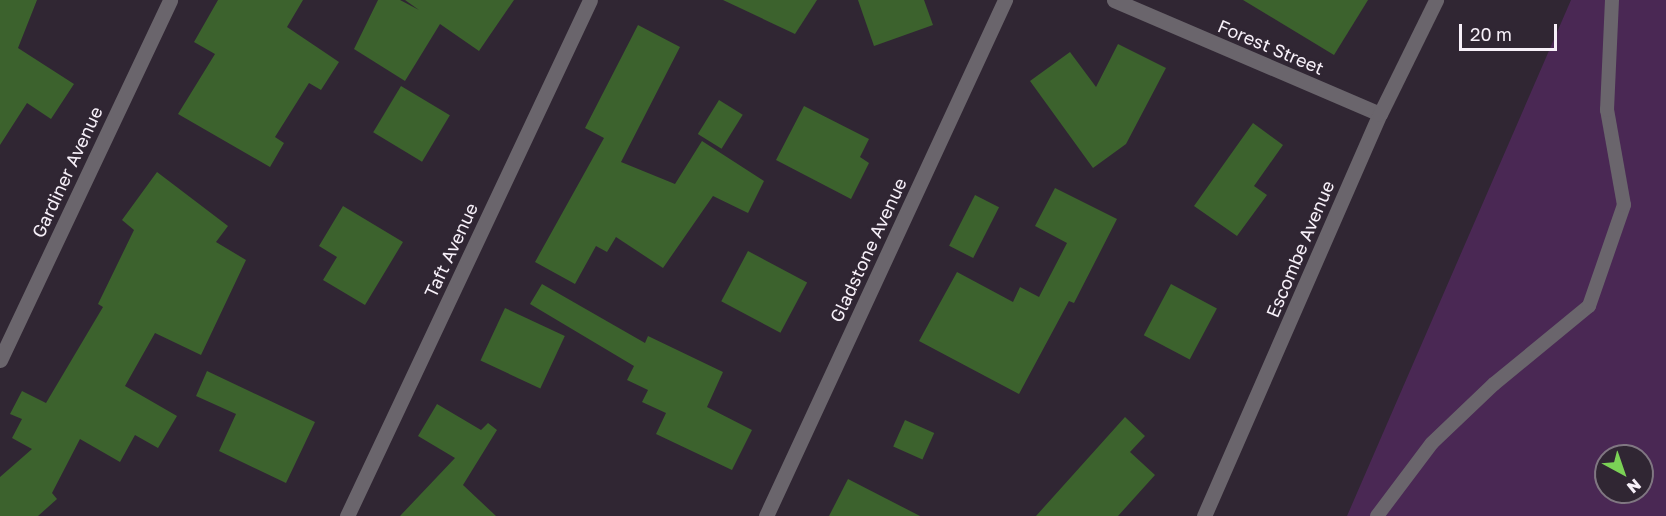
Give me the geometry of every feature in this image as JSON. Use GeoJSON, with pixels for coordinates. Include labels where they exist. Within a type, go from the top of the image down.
{"type":"FeatureCollection","features":[{"type":"Feature","properties":{"kind":"street","name":"Gardiner Avenue"},"geometry":{"type":"LineString","coordinates":[[0,360],[170,0]]}},
{"type":"Feature","properties":{"kind":"street","name":"Taft Avenue"},"geometry":{"type":"LineString","coordinates":[[347,516],[590,0]]}},
{"type":"Feature","properties":{"kind":"street","name":"Gladstone Avenue"},"geometry":{"type":"LineString","coordinates":[[766,516],[1005,0]]}},
{"type":"Feature","properties":{"kind":"street","name":"Forest Street"},"geometry":{"type":"LineString","coordinates":[[1114,0],[1380,114]]}},
{"type":"Feature","properties":{"kind":"street","name":"Escombe Avenue"},"geometry":{"type":"LineString","coordinates":[[1204,516],[1380,114],[1436,0]]}},
{"type":"Feature","properties":{"kind":"lane"},"geometry":{"type":"LineString","coordinates":[[1377,516],[1432,443],[1494,384],[1589,306],[1624,205],[1608,110],[1612,0]]}},
{"type":"Feature","properties":{"kind":"shaded area"},"geometry":{"type":"Polygon","coordinates":[[[1571,0],[1666,0],[1666,516],[1347,516],[1571,0]]]}},
{"type":"Feature","properties":{"kind":"building"},"geometry":{"type":"Polygon","coordinates":[[[0,0],[37,0],[18,48],[74,84],[51,119],[27,103],[0,145],[0,0]]]}},
{"type":"Feature","properties":{"kind":"building"},"geometry":{"type":"Polygon","coordinates":[[[218,0],[303,0],[287,27],[339,62],[321,90],[309,83],[275,137],[284,143],[270,167],[178,114],[215,54],[194,42],[218,0]]]}},
{"type":"Feature","properties":{"kind":"building"},"geometry":{"type":"Polygon","coordinates":[[[378,0],[400,0],[419,10],[405,0],[514,0],[479,51],[440,24],[405,81],[354,49],[378,0]]]}},
{"type":"Feature","properties":{"kind":"building"},"geometry":{"type":"Polygon","coordinates":[[[723,0],[817,0],[795,34],[723,0]]]}},
{"type":"Feature","properties":{"kind":"building"},"geometry":{"type":"Polygon","coordinates":[[[858,0],[924,0],[933,25],[874,46],[858,0]]]}},
{"type":"Feature","properties":{"kind":"building"},"geometry":{"type":"Polygon","coordinates":[[[1243,0],[1368,0],[1334,55],[1243,0]]]}},
{"type":"Feature","properties":{"kind":"building"},"geometry":{"type":"Polygon","coordinates":[[[638,25],[680,47],[621,162],[675,184],[702,141],[764,181],[748,213],[713,196],[663,268],[616,237],[607,252],[596,246],[575,284],[535,262],[604,138],[585,128],[638,25]]]}},
{"type":"Feature","properties":{"kind":"building"},"geometry":{"type":"Polygon","coordinates":[[[1118,44],[1166,68],[1126,144],[1093,168],[1030,81],[1070,52],[1096,87],[1118,44]]]}},
{"type":"Feature","properties":{"kind":"building"},"geometry":{"type":"Polygon","coordinates":[[[401,86],[450,115],[422,162],[373,132],[401,86]]]}},
{"type":"Feature","properties":{"kind":"building"},"geometry":{"type":"Polygon","coordinates":[[[719,100],[743,115],[722,149],[698,134],[719,100]]]}},
{"type":"Feature","properties":{"kind":"building"},"geometry":{"type":"Polygon","coordinates":[[[804,106],[869,139],[860,157],[869,163],[851,199],[776,160],[804,106]]]}},
{"type":"Feature","properties":{"kind":"building"},"geometry":{"type":"Polygon","coordinates":[[[1253,123],[1283,145],[1254,186],[1267,195],[1237,236],[1194,206],[1253,123]]]}},
{"type":"Feature","properties":{"kind":"building"},"geometry":{"type":"Polygon","coordinates":[[[157,172],[228,226],[216,242],[246,260],[201,355],[155,333],[125,386],[177,416],[158,448],[135,435],[120,462],[80,439],[52,493],[57,499],[38,516],[0,516],[0,477],[32,449],[12,438],[22,419],[10,414],[22,391],[46,403],[103,307],[98,304],[134,230],[122,220],[157,172]]]}},
{"type":"Feature","properties":{"kind":"building"},"geometry":{"type":"Polygon","coordinates":[[[1055,188],[1117,219],[1074,303],[1069,301],[1019,394],[919,341],[957,272],[1013,302],[1020,287],[1039,297],[1067,243],[1035,226],[1055,188]]]}},
{"type":"Feature","properties":{"kind":"building"},"geometry":{"type":"Polygon","coordinates":[[[975,195],[999,207],[973,258],[949,246],[975,195]]]}},
{"type":"Feature","properties":{"kind":"building"},"geometry":{"type":"Polygon","coordinates":[[[343,206],[403,242],[365,305],[323,280],[337,257],[319,246],[343,206]]]}},
{"type":"Feature","properties":{"kind":"building"},"geometry":{"type":"Polygon","coordinates":[[[748,251],[807,282],[780,333],[721,301],[748,251]]]}},
{"type":"Feature","properties":{"kind":"building"},"geometry":{"type":"Polygon","coordinates":[[[542,284],[645,343],[648,336],[723,372],[707,407],[752,430],[732,470],[656,434],[666,413],[642,402],[648,390],[627,380],[634,366],[530,304],[542,284]]]}},
{"type":"Feature","properties":{"kind":"building"},"geometry":{"type":"Polygon","coordinates":[[[1171,284],[1217,308],[1190,360],[1144,335],[1171,284]]]}},
{"type":"Feature","properties":{"kind":"building"},"geometry":{"type":"Polygon","coordinates":[[[505,308],[565,336],[540,388],[480,361],[505,308]]]}},
{"type":"Feature","properties":{"kind":"building"},"geometry":{"type":"Polygon","coordinates":[[[207,371],[315,422],[286,483],[219,451],[236,414],[196,396],[207,371]]]}},
{"type":"Feature","properties":{"kind":"building"},"geometry":{"type":"Polygon","coordinates":[[[437,404],[481,430],[488,423],[497,430],[463,485],[496,516],[400,516],[455,458],[418,436],[437,404]]]}},
{"type":"Feature","properties":{"kind":"building"},"geometry":{"type":"Polygon","coordinates":[[[1125,417],[1145,436],[1130,452],[1155,475],[1118,516],[1036,516],[1125,417]]]}},
{"type":"Feature","properties":{"kind":"building"},"geometry":{"type":"Polygon","coordinates":[[[905,420],[934,433],[922,460],[893,446],[905,420]]]}},
{"type":"Feature","properties":{"kind":"building"},"geometry":{"type":"Polygon","coordinates":[[[848,479],[920,516],[829,516],[848,479]]]}}]}
